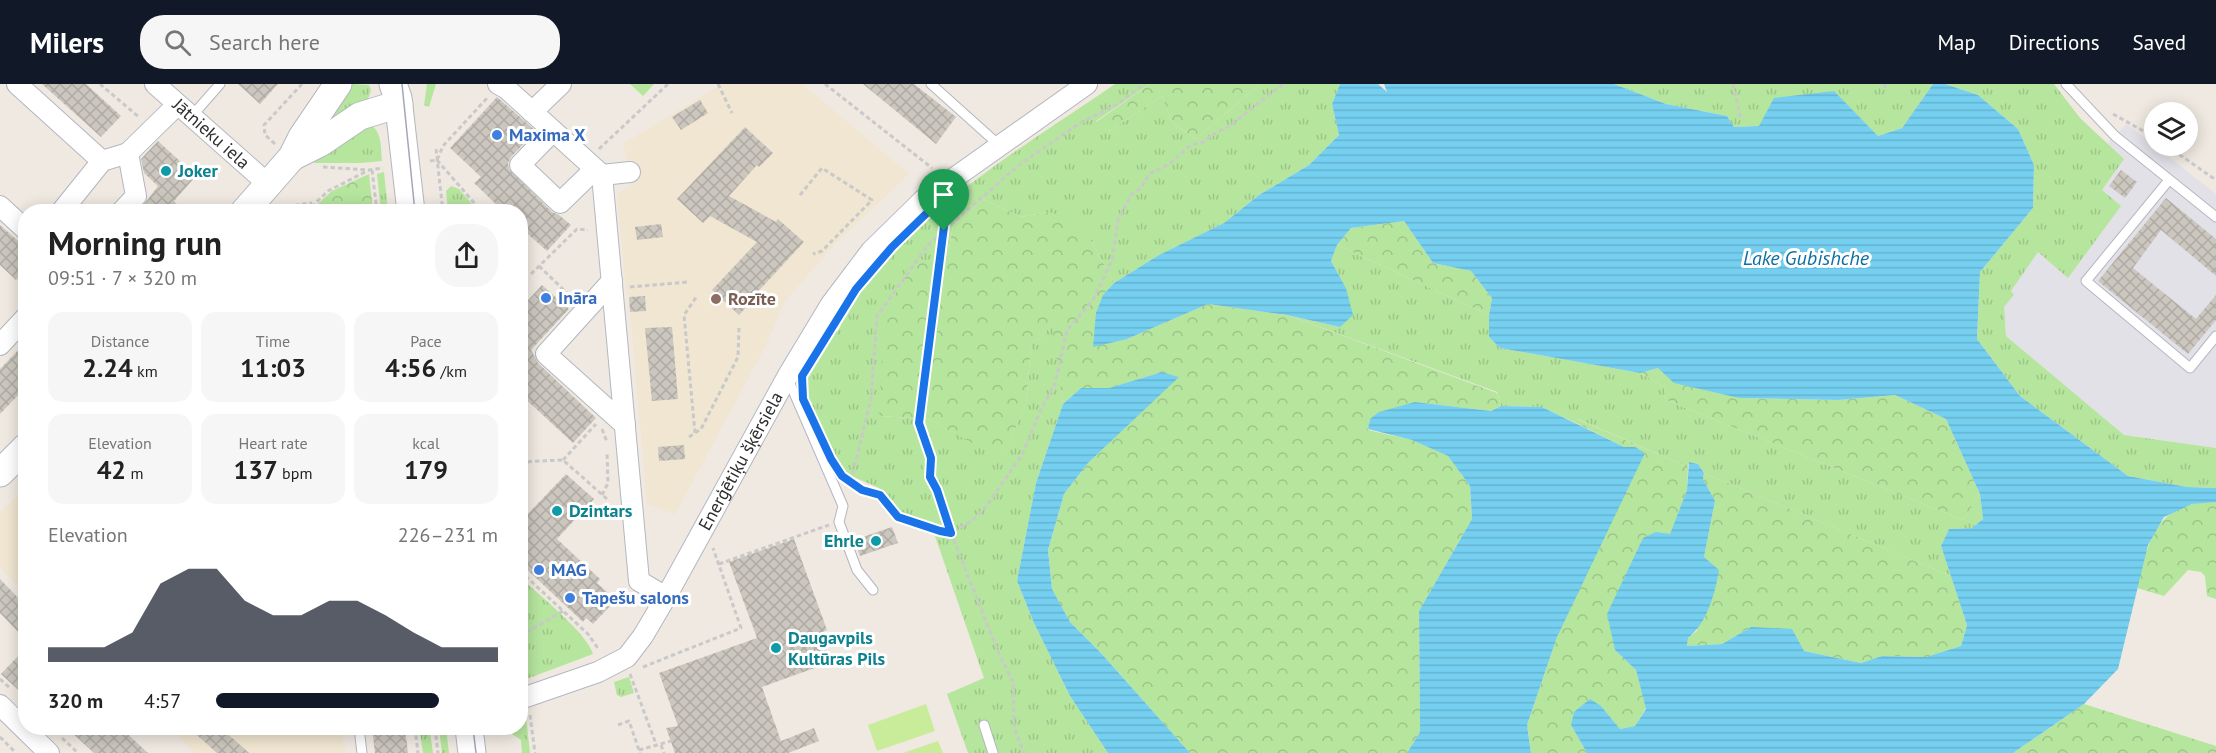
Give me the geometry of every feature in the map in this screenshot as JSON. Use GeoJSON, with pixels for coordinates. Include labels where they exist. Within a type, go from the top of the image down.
{"type":"FeatureCollection","features":[{"type":"Feature","properties":{"kind":"street"},"geometry":{"type":"LineString","coordinates":[[17,84],[102,161]]}},
{"type":"Feature","properties":{"kind":"street","name":"Jātnieku iela"},"geometry":{"type":"LineString","coordinates":[[155,84],[268,184]]}},
{"type":"Feature","properties":{"kind":"street"},"geometry":{"type":"LineString","coordinates":[[305,162],[302,137],[338,84]]}},
{"type":"Feature","properties":{"kind":"street"},"geometry":{"type":"LineString","coordinates":[[532,112],[561,84]]}},
{"type":"Feature","properties":{"kind":"street","name":"Enerģētiķu šķērsiela"},"geometry":{"type":"LineString","coordinates":[[528,696],[598,672],[627,657],[643,636],[666,597],[787,377],[831,304],[871,251],[923,200],[1087,84]]}},
{"type":"Feature","properties":{"kind":"street"},"geometry":{"type":"LineString","coordinates":[[504,85],[594,168],[619,284],[625,425],[639,581],[666,597]]}},
{"type":"Feature","properties":{"kind":"street"},"geometry":{"type":"LineString","coordinates":[[251,204],[268,184],[305,162],[320,143],[399,92],[410,204]]}},
{"type":"Feature","properties":{"kind":"street"},"geometry":{"type":"LineString","coordinates":[[67,204],[102,161],[128,153],[184,111]]}},
{"type":"Feature","properties":{"kind":"street"},"geometry":{"type":"LineString","coordinates":[[553,130],[520,165],[560,203],[594,168]]}},
{"type":"Feature","properties":{"kind":"street"},"geometry":{"type":"LineString","coordinates":[[128,153],[136,196],[129,204]]}},
{"type":"Feature","properties":{"kind":"street"},"geometry":{"type":"LineString","coordinates":[[594,168],[630,171]]}},
{"type":"Feature","properties":{"kind":"street"},"geometry":{"type":"LineString","coordinates":[[0,206],[18,223]]}},
{"type":"Feature","properties":{"kind":"street"},"geometry":{"type":"LineString","coordinates":[[619,284],[585,310],[546,354],[625,425]]}},
{"type":"Feature","properties":{"kind":"street"},"geometry":{"type":"LineString","coordinates":[[0,345],[18,326]]}},
{"type":"Feature","properties":{"kind":"street"},"geometry":{"type":"LineString","coordinates":[[0,705],[18,723]]}},
{"type":"Feature","properties":{"kind":"street"},"geometry":{"type":"LineString","coordinates":[[31,735],[49,753]]}},
{"type":"Feature","properties":{"kind":"street"},"geometry":{"type":"LineString","coordinates":[[470,735],[472,753]]}},
{"type":"Feature","properties":{"kind":"lane"},"geometry":{"type":"LineString","coordinates":[[184,111],[220,84]]}},
{"type":"Feature","properties":{"kind":"lane"},"geometry":{"type":"LineString","coordinates":[[931,84],[999,145]]}},
{"type":"Feature","properties":{"kind":"lane"},"geometry":{"type":"LineString","coordinates":[[2067,84],[2115,136],[2216,217]]}},
{"type":"Feature","properties":{"kind":"lane"},"geometry":{"type":"LineString","coordinates":[[2169,180],[2086,281],[2190,368],[2216,336]]}},
{"type":"Feature","properties":{"kind":"lane"},"geometry":{"type":"LineString","coordinates":[[787,377],[843,506],[839,522],[857,570],[873,590]]}},
{"type":"Feature","properties":{"kind":"lane"},"geometry":{"type":"LineString","coordinates":[[984,725],[993,753]]}},
{"type":"Feature","properties":{"kind":"lane"},"geometry":{"type":"LineString","coordinates":[[360,735],[362,753]]}},
{"type":"Feature","properties":{"kind":"path"},"geometry":{"type":"LineString","coordinates":[[100,84],[126,108],[141,118]]}},
{"type":"Feature","properties":{"kind":"path"},"geometry":{"type":"LineString","coordinates":[[265,135],[264,125],[302,84]]}},
{"type":"Feature","properties":{"kind":"path"},"geometry":{"type":"LineString","coordinates":[[594,168],[629,119],[668,84]]}},
{"type":"Feature","properties":{"kind":"path"},"geometry":{"type":"LineString","coordinates":[[718,84],[732,113]]}},
{"type":"Feature","properties":{"kind":"path"},"geometry":{"type":"LineString","coordinates":[[825,84],[932,168]]}},
{"type":"Feature","properties":{"kind":"path"},"geometry":{"type":"LineString","coordinates":[[850,482],[871,399],[877,316],[928,245],[1019,165],[1080,123],[1116,105],[1144,84]]}},
{"type":"Feature","properties":{"kind":"path"},"geometry":{"type":"LineString","coordinates":[[842,476],[862,490],[880,495],[898,517],[951,533],[973,520],[1022,454],[1042,407],[1055,384],[1067,330],[1093,300],[1112,260],[1118,220],[1131,195],[1141,188],[1149,174],[1168,165],[1191,145],[1204,142],[1210,136],[1228,127],[1283,84]]}},
{"type":"Feature","properties":{"kind":"path"},"geometry":{"type":"LineString","coordinates":[[437,160],[443,146],[504,85]]}},
{"type":"Feature","properties":{"kind":"path"},"geometry":{"type":"LineString","coordinates":[[1734,86],[1741,120]]}},
{"type":"Feature","properties":{"kind":"path"},"geometry":{"type":"LineString","coordinates":[[436,149],[443,204]]}},
{"type":"Feature","properties":{"kind":"path"},"geometry":{"type":"LineString","coordinates":[[2181,156],[2216,180]]}},
{"type":"Feature","properties":{"kind":"path"},"geometry":{"type":"LineString","coordinates":[[430,160],[437,160],[475,204]]}},
{"type":"Feature","properties":{"kind":"path"},"geometry":{"type":"LineString","coordinates":[[305,162],[370,170],[383,168]]}},
{"type":"Feature","properties":{"kind":"path"},"geometry":{"type":"LineString","coordinates":[[800,195],[822,168],[872,200],[822,251],[813,254]]}},
{"type":"Feature","properties":{"kind":"path"},"geometry":{"type":"LineString","coordinates":[[306,204],[315,203],[328,191],[370,170]]}},
{"type":"Feature","properties":{"kind":"path"},"geometry":{"type":"LineString","coordinates":[[370,170],[376,204]]}},
{"type":"Feature","properties":{"kind":"path"},"geometry":{"type":"LineString","coordinates":[[952,179],[945,214],[919,423],[931,458],[930,477],[937,490],[951,533],[999,654],[1013,682],[1014,728],[1024,753]]}},
{"type":"Feature","properties":{"kind":"path"},"geometry":{"type":"LineString","coordinates":[[531,274],[577,229],[607,232]]}},
{"type":"Feature","properties":{"kind":"path"},"geometry":{"type":"LineString","coordinates":[[539,266],[585,310]]}},
{"type":"Feature","properties":{"kind":"path"},"geometry":{"type":"LineString","coordinates":[[619,284],[688,282]]}},
{"type":"Feature","properties":{"kind":"path"},"geometry":{"type":"LineString","coordinates":[[695,433],[684,315],[697,296]]}},
{"type":"Feature","properties":{"kind":"path"},"geometry":{"type":"LineString","coordinates":[[689,437],[701,429],[738,357],[739,327]]}},
{"type":"Feature","properties":{"kind":"path"},"geometry":{"type":"LineString","coordinates":[[563,460],[598,422],[606,440],[608,461],[608,483],[602,495]]}},
{"type":"Feature","properties":{"kind":"path"},"geometry":{"type":"LineString","coordinates":[[528,462],[563,460],[607,499]]}},
{"type":"Feature","properties":{"kind":"path"},"geometry":{"type":"LineString","coordinates":[[718,564],[839,522]]}},
{"type":"Feature","properties":{"kind":"path"},"geometry":{"type":"LineString","coordinates":[[528,578],[588,634],[601,654]]}},
{"type":"Feature","properties":{"kind":"path"},"geometry":{"type":"LineString","coordinates":[[528,631],[563,611]]}},
{"type":"Feature","properties":{"kind":"path"},"geometry":{"type":"LineString","coordinates":[[630,673],[656,744]]}},
{"type":"Feature","properties":{"kind":"path"},"geometry":{"type":"LineString","coordinates":[[618,725],[629,722],[639,752],[656,744],[661,745],[671,741]]}},
{"type":"Feature","properties":{"kind":"path"},"geometry":{"type":"LineString","coordinates":[[416,735],[418,753]]}},
{"type":"Feature","properties":{"kind":"path"},"geometry":{"type":"LineString","coordinates":[[436,735],[438,753]]}},
{"type":"Feature","properties":{"kind":"path"},"geometry":{"type":"LineString","coordinates":[[0,737],[16,753]]}},
{"type":"Feature","properties":{"kind":"path"},"geometry":{"type":"LineString","coordinates":[[661,745],[664,753]]}},
{"type":"Feature","properties":{"kind":"shaded area","name":"Rozīte"},"geometry":{"type":"Polygon","coordinates":[[[722,84],[802,84],[909,174],[834,245],[785,301],[765,347],[675,514],[647,504],[630,312],[646,311],[645,296],[629,297],[626,287],[617,195],[633,183],[623,144],[722,84]]]}},
{"type":"Feature","properties":{"kind":"shaded area"},"geometry":{"type":"Polygon","coordinates":[[[2127,124],[2144,137],[2144,156],[2168,156],[2216,194],[2216,448],[2124,435],[2006,336],[2004,307],[2014,295],[2010,292],[2108,142],[2127,124]]]}},
{"type":"Feature","properties":{"kind":"shaded area"},"geometry":{"type":"Polygon","coordinates":[[[18,495],[18,586],[0,567],[0,513],[18,495]]]}},
{"type":"Feature","properties":{"kind":"shaded area"},"geometry":{"type":"Polygon","coordinates":[[[177,735],[343,735],[345,753],[195,753],[177,735]]]}},
{"type":"Feature","properties":{"kind":"green space"},"geometry":{"type":"Polygon","coordinates":[[[352,84],[369,85],[371,90],[368,100],[329,122],[329,117],[352,84]]]}},
{"type":"Feature","properties":{"kind":"green space"},"geometry":{"type":"Polygon","coordinates":[[[427,84],[436,84],[429,107],[424,105],[427,84]]]}},
{"type":"Feature","properties":{"kind":"green space"},"geometry":{"type":"Polygon","coordinates":[[[630,84],[654,84],[643,96],[630,84]]]}},
{"type":"Feature","properties":{"kind":"green space"},"geometry":{"type":"Polygon","coordinates":[[[1115,84],[1150,84],[1096,121],[1109,131],[1162,96],[1172,123],[1196,139],[1260,84],[1340,84],[1332,104],[1339,135],[1309,165],[1259,195],[1224,223],[1159,255],[1114,283],[1092,242],[1048,212],[1021,217],[983,199],[953,226],[948,255],[879,416],[928,419],[1002,458],[1026,404],[1031,345],[1053,325],[1063,404],[1036,483],[1017,581],[1034,623],[1070,696],[1108,753],[968,753],[947,694],[984,678],[935,536],[937,527],[898,513],[879,488],[849,475],[833,455],[805,395],[805,380],[834,330],[838,331],[841,325],[838,323],[864,285],[895,250],[963,189],[1115,84]]]}},
{"type":"Feature","properties":{"kind":"green space"},"geometry":{"type":"Polygon","coordinates":[[[1150,84],[1260,84],[1196,139],[1172,123],[1162,96],[1109,131],[1096,122],[1150,84]]]}},
{"type":"Feature","properties":{"kind":"green space"},"geometry":{"type":"Polygon","coordinates":[[[1614,84],[1933,84],[1902,128],[1878,136],[1833,91],[1759,126],[1734,127],[1727,116],[1666,104],[1614,84]]]}},
{"type":"Feature","properties":{"kind":"green space"},"geometry":{"type":"Polygon","coordinates":[[[1945,84],[2054,84],[2080,118],[2124,159],[2102,190],[2121,206],[2068,278],[2038,252],[2011,291],[2014,295],[2004,307],[2006,336],[2124,435],[2216,448],[2216,488],[2187,487],[2128,476],[2020,396],[1977,339],[1980,272],[2033,208],[2034,165],[2018,129],[1978,95],[1945,84]]]}},
{"type":"Feature","properties":{"kind":"green space"},"geometry":{"type":"Polygon","coordinates":[[[372,126],[379,137],[382,161],[315,163],[312,160],[361,128],[372,126]]]}},
{"type":"Feature","properties":{"kind":"green space"},"geometry":{"type":"Polygon","coordinates":[[[384,172],[387,204],[380,204],[377,174],[384,172]]]}},
{"type":"Feature","properties":{"kind":"green space"},"geometry":{"type":"Polygon","coordinates":[[[369,174],[372,204],[318,204],[332,191],[369,174]]]}},
{"type":"Feature","properties":{"kind":"green space"},"geometry":{"type":"Polygon","coordinates":[[[451,186],[459,189],[472,204],[447,204],[446,191],[451,186]]]}},
{"type":"Feature","properties":{"kind":"green space"},"geometry":{"type":"Polygon","coordinates":[[[983,199],[1021,217],[1048,212],[1075,219],[1092,242],[1114,283],[1103,295],[1127,339],[1208,304],[1287,315],[1497,393],[1501,406],[1491,411],[1415,402],[1370,419],[1368,430],[1412,440],[1448,456],[1470,486],[1472,519],[1419,611],[1420,732],[1407,753],[1190,753],[1100,652],[1070,622],[1052,589],[1048,550],[1064,494],[1088,463],[1178,377],[1162,372],[1109,388],[1081,388],[1063,404],[1052,326],[1031,345],[1026,404],[1002,459],[928,419],[879,416],[884,317],[909,264],[948,255],[953,226],[983,199]]]}},
{"type":"Feature","properties":{"kind":"green space"},"geometry":{"type":"Polygon","coordinates":[[[1404,221],[1433,263],[1471,271],[1492,298],[1489,315],[1337,245],[1351,228],[1404,221]]]}},
{"type":"Feature","properties":{"kind":"green space"},"geometry":{"type":"Polygon","coordinates":[[[1337,245],[1489,315],[1489,337],[1500,348],[1640,373],[1664,387],[1666,400],[1963,520],[1980,494],[1983,519],[1972,528],[1949,529],[1941,546],[1951,576],[1704,473],[1698,464],[1689,462],[1688,467],[1578,419],[1576,423],[1542,407],[1501,406],[1497,392],[1287,315],[1340,327],[1346,288],[1331,261],[1337,245]]]}},
{"type":"Feature","properties":{"kind":"green space"},"geometry":{"type":"Polygon","coordinates":[[[1658,368],[1739,398],[1839,400],[1895,395],[1946,419],[1980,494],[1963,520],[1666,400],[1664,387],[1640,373],[1658,368]]]}},
{"type":"Feature","properties":{"kind":"green space"},"geometry":{"type":"Polygon","coordinates":[[[1577,419],[1688,467],[1687,490],[1670,535],[1656,532],[1615,650],[1636,670],[1646,708],[1635,726],[1620,729],[1601,706],[1571,725],[1587,753],[1531,753],[1527,725],[1557,637],[1635,447],[1624,447],[1576,423],[1577,419]]]}},
{"type":"Feature","properties":{"kind":"green space"},"geometry":{"type":"Polygon","coordinates":[[[1704,473],[1951,576],[1967,625],[1961,646],[1926,657],[1882,656],[1861,663],[1804,651],[1751,627],[1722,644],[1687,646],[1688,638],[1697,631],[1704,557],[1715,501],[1703,479],[1704,473]]]}},
{"type":"Feature","properties":{"kind":"green space"},"geometry":{"type":"Polygon","coordinates":[[[2216,502],[2216,599],[2207,596],[2205,576],[2201,572],[2188,570],[2164,596],[2137,588],[2148,548],[2159,525],[2179,509],[2196,503],[2216,502]]]}},
{"type":"Feature","properties":{"kind":"green space"},"geometry":{"type":"Polygon","coordinates":[[[528,584],[572,625],[589,645],[593,654],[528,678],[528,584]]]}},
{"type":"Feature","properties":{"kind":"green space"},"geometry":{"type":"Polygon","coordinates":[[[629,677],[634,693],[621,697],[617,695],[614,682],[629,677]]]}},
{"type":"Feature","properties":{"kind":"green space"},"geometry":{"type":"Polygon","coordinates":[[[926,704],[935,731],[877,751],[868,725],[926,704]]]}},
{"type":"Feature","properties":{"kind":"green space"},"geometry":{"type":"Polygon","coordinates":[[[2084,704],[2216,746],[2216,753],[2013,753],[2084,704]]]}},
{"type":"Feature","properties":{"kind":"green space"},"geometry":{"type":"Polygon","coordinates":[[[420,735],[430,735],[433,753],[423,753],[420,735]]]}},
{"type":"Feature","properties":{"kind":"green space"},"geometry":{"type":"Polygon","coordinates":[[[440,735],[447,735],[449,753],[442,753],[440,735]]]}},
{"type":"Feature","properties":{"kind":"green space"},"geometry":{"type":"Polygon","coordinates":[[[514,735],[528,735],[530,753],[522,753],[521,740],[514,735]]]}},
{"type":"Feature","properties":{"kind":"green space"},"geometry":{"type":"Polygon","coordinates":[[[938,741],[943,753],[903,753],[938,741]]]}},
{"type":"Feature","properties":{"kind":"water","name":"Lake Gubishche"},"geometry":{"type":"Polygon","coordinates":[[[1340,84],[1378,84],[1387,92],[1384,84],[1614,84],[1666,104],[1727,116],[1734,127],[1759,126],[1774,98],[1834,91],[1878,136],[1902,128],[1933,84],[1945,84],[1978,95],[2018,129],[2034,165],[2033,208],[1980,272],[1977,339],[2020,396],[2128,476],[2187,487],[2216,488],[2216,502],[2192,504],[2164,517],[2148,545],[2118,669],[2084,704],[2013,753],[1587,753],[1571,725],[1574,712],[1590,699],[1601,706],[1620,729],[1635,726],[1646,709],[1636,670],[1615,650],[1607,614],[1643,538],[1656,532],[1670,534],[1687,490],[1689,462],[1698,464],[1704,473],[1703,479],[1715,501],[1704,557],[1719,570],[1709,607],[1695,632],[1688,638],[1687,646],[1722,644],[1751,627],[1792,629],[1804,651],[1861,663],[1882,656],[1926,657],[1961,646],[1967,625],[1941,546],[1949,529],[1972,528],[1983,519],[1980,494],[1946,419],[1895,395],[1839,400],[1739,398],[1674,383],[1658,368],[1640,373],[1500,348],[1489,337],[1492,298],[1471,271],[1433,263],[1404,221],[1351,228],[1337,245],[1331,261],[1346,288],[1353,315],[1340,327],[1287,315],[1208,304],[1127,339],[1093,347],[1096,313],[1103,295],[1114,283],[1159,255],[1224,223],[1259,195],[1309,165],[1339,135],[1332,104],[1340,84]]]}},
{"type":"Feature","properties":{"kind":"water"},"geometry":{"type":"Polygon","coordinates":[[[1162,372],[1179,377],[1088,463],[1064,494],[1048,550],[1052,589],[1070,622],[1100,652],[1190,753],[1108,753],[1070,696],[1034,623],[1017,581],[1036,483],[1063,404],[1081,388],[1109,388],[1162,372]]]}},
{"type":"Feature","properties":{"kind":"water"},"geometry":{"type":"Polygon","coordinates":[[[1415,402],[1491,411],[1501,406],[1542,407],[1624,447],[1635,447],[1645,453],[1557,637],[1527,725],[1531,753],[1407,753],[1420,732],[1419,611],[1472,519],[1470,486],[1448,456],[1412,440],[1368,429],[1370,419],[1379,412],[1415,402]]]}},
{"type":"Feature","properties":{"kind":"building"},"geometry":{"type":"Polygon","coordinates":[[[42,84],[86,84],[121,116],[101,137],[42,84]]]}},
{"type":"Feature","properties":{"kind":"building"},"geometry":{"type":"Polygon","coordinates":[[[238,84],[278,84],[260,104],[238,84]]]}},
{"type":"Feature","properties":{"kind":"building"},"geometry":{"type":"Polygon","coordinates":[[[863,84],[914,84],[956,117],[936,144],[863,84]]]}},
{"type":"Feature","properties":{"kind":"building"},"geometry":{"type":"Polygon","coordinates":[[[497,97],[536,131],[511,157],[508,163],[509,169],[552,212],[571,225],[547,251],[528,234],[528,204],[496,204],[474,183],[481,177],[450,148],[497,97]]]}},
{"type":"Feature","properties":{"kind":"building"},"geometry":{"type":"Polygon","coordinates":[[[700,100],[708,113],[681,130],[672,117],[700,100]]]}},
{"type":"Feature","properties":{"kind":"building"},"geometry":{"type":"Polygon","coordinates":[[[745,127],[773,153],[759,167],[757,165],[729,196],[776,222],[778,219],[804,242],[739,315],[712,290],[757,242],[710,216],[703,223],[677,199],[745,127]]]}},
{"type":"Feature","properties":{"kind":"building","name":"Joker"},"geometry":{"type":"Polygon","coordinates":[[[158,141],[196,176],[174,201],[177,204],[144,204],[158,186],[144,173],[141,159],[158,141]]]}},
{"type":"Feature","properties":{"kind":"building"},"geometry":{"type":"Polygon","coordinates":[[[2121,170],[2137,182],[2125,198],[2109,186],[2121,170]]]}},
{"type":"Feature","properties":{"kind":"building"},"geometry":{"type":"Polygon","coordinates":[[[2166,198],[2216,239],[2216,276],[2161,230],[2133,268],[2196,319],[2216,295],[2216,320],[2188,354],[2098,281],[2166,198]]]}},
{"type":"Feature","properties":{"kind":"building"},"geometry":{"type":"Polygon","coordinates":[[[661,224],[663,237],[637,240],[635,227],[661,224]]]}},
{"type":"Feature","properties":{"kind":"building"},"geometry":{"type":"Polygon","coordinates":[[[0,225],[18,241],[18,278],[16,280],[0,265],[0,225]]]}},
{"type":"Feature","properties":{"kind":"building"},"geometry":{"type":"Polygon","coordinates":[[[542,285],[569,309],[531,350],[538,363],[596,418],[573,443],[528,401],[528,300],[542,285]]]}},
{"type":"Feature","properties":{"kind":"building"},"geometry":{"type":"Polygon","coordinates":[[[645,296],[646,311],[630,312],[629,297],[645,296]]]}},
{"type":"Feature","properties":{"kind":"building"},"geometry":{"type":"Polygon","coordinates":[[[672,327],[678,399],[652,401],[645,328],[672,327]]]}},
{"type":"Feature","properties":{"kind":"building"},"geometry":{"type":"Polygon","coordinates":[[[18,350],[18,395],[0,414],[0,369],[18,350]]]}},
{"type":"Feature","properties":{"kind":"building"},"geometry":{"type":"Polygon","coordinates":[[[684,445],[685,459],[659,461],[658,447],[684,445]]]}},
{"type":"Feature","properties":{"kind":"building"},"geometry":{"type":"Polygon","coordinates":[[[566,474],[594,499],[557,539],[600,579],[597,583],[616,600],[593,624],[586,618],[583,622],[528,570],[528,514],[566,474]]]}},
{"type":"Feature","properties":{"kind":"building","name":"Ehrle"},"geometry":{"type":"Polygon","coordinates":[[[892,527],[898,543],[860,556],[854,540],[892,527]]]}},
{"type":"Feature","properties":{"kind":"building","name":"Daugavpils Kultūras Pils"},"geometry":{"type":"Polygon","coordinates":[[[794,539],[827,630],[820,633],[831,662],[762,687],[781,741],[814,728],[819,741],[788,753],[675,753],[666,728],[678,726],[659,673],[757,638],[729,562],[794,539]]]}},
{"type":"Feature","properties":{"kind":"building"},"geometry":{"type":"Polygon","coordinates":[[[0,579],[18,598],[18,632],[0,613],[0,579]]]}},
{"type":"Feature","properties":{"kind":"building"},"geometry":{"type":"Polygon","coordinates":[[[18,656],[18,690],[1,674],[18,656]]]}},
{"type":"Feature","properties":{"kind":"building"},"geometry":{"type":"Polygon","coordinates":[[[75,735],[129,735],[148,753],[94,753],[75,735]]]}},
{"type":"Feature","properties":{"kind":"building"},"geometry":{"type":"Polygon","coordinates":[[[197,735],[229,735],[249,753],[217,753],[197,735]]]}},
{"type":"Feature","properties":{"kind":"building"},"geometry":{"type":"Polygon","coordinates":[[[373,735],[406,735],[408,753],[375,753],[373,735]]]}},
{"type":"Feature","properties":{"kind":"tram line"},"geometry":{"type":"LineString","coordinates":[[402,84],[414,204]]}},
{"type":"Feature","properties":{"kind":"tram line"},"geometry":{"type":"LineString","coordinates":[[474,735],[476,753]]}},
{"type":"Feature","properties":{"kind":"place","name":"Maxima X"},"geometry":{"type":"Point","coordinates":[497,135]}},
{"type":"Feature","properties":{"kind":"place","name":"Joker"},"geometry":{"type":"Point","coordinates":[166,171]}},
{"type":"Feature","properties":{"kind":"place","name":"Ināra"},"geometry":{"type":"Point","coordinates":[546,298]}},
{"type":"Feature","properties":{"kind":"place","name":"Rozīte"},"geometry":{"type":"Point","coordinates":[716,299]}},
{"type":"Feature","properties":{"kind":"place","name":"Dzintars"},"geometry":{"type":"Point","coordinates":[557,511]}},
{"type":"Feature","properties":{"kind":"place","name":"Ehrle"},"geometry":{"type":"Point","coordinates":[876,541]}},
{"type":"Feature","properties":{"kind":"place","name":"MAG"},"geometry":{"type":"Point","coordinates":[539,570]}},
{"type":"Feature","properties":{"kind":"place","name":"Tapešu salons"},"geometry":{"type":"Point","coordinates":[570,598]}},
{"type":"Feature","properties":{"kind":"place","name":"Daugavpils Kultūras Pils"},"geometry":{"type":"Point","coordinates":[776,648]}},
{"type":"Feature","properties":{"kind":"route"},"geometry":{"type":"LineString","coordinates":[[948,195],[944,231],[919,423],[931,458],[930,477],[937,490],[951,533],[898,517],[880,495],[862,490],[842,476],[831,459],[803,399],[802,376],[856,289],[892,247],[948,195]]}}]}
